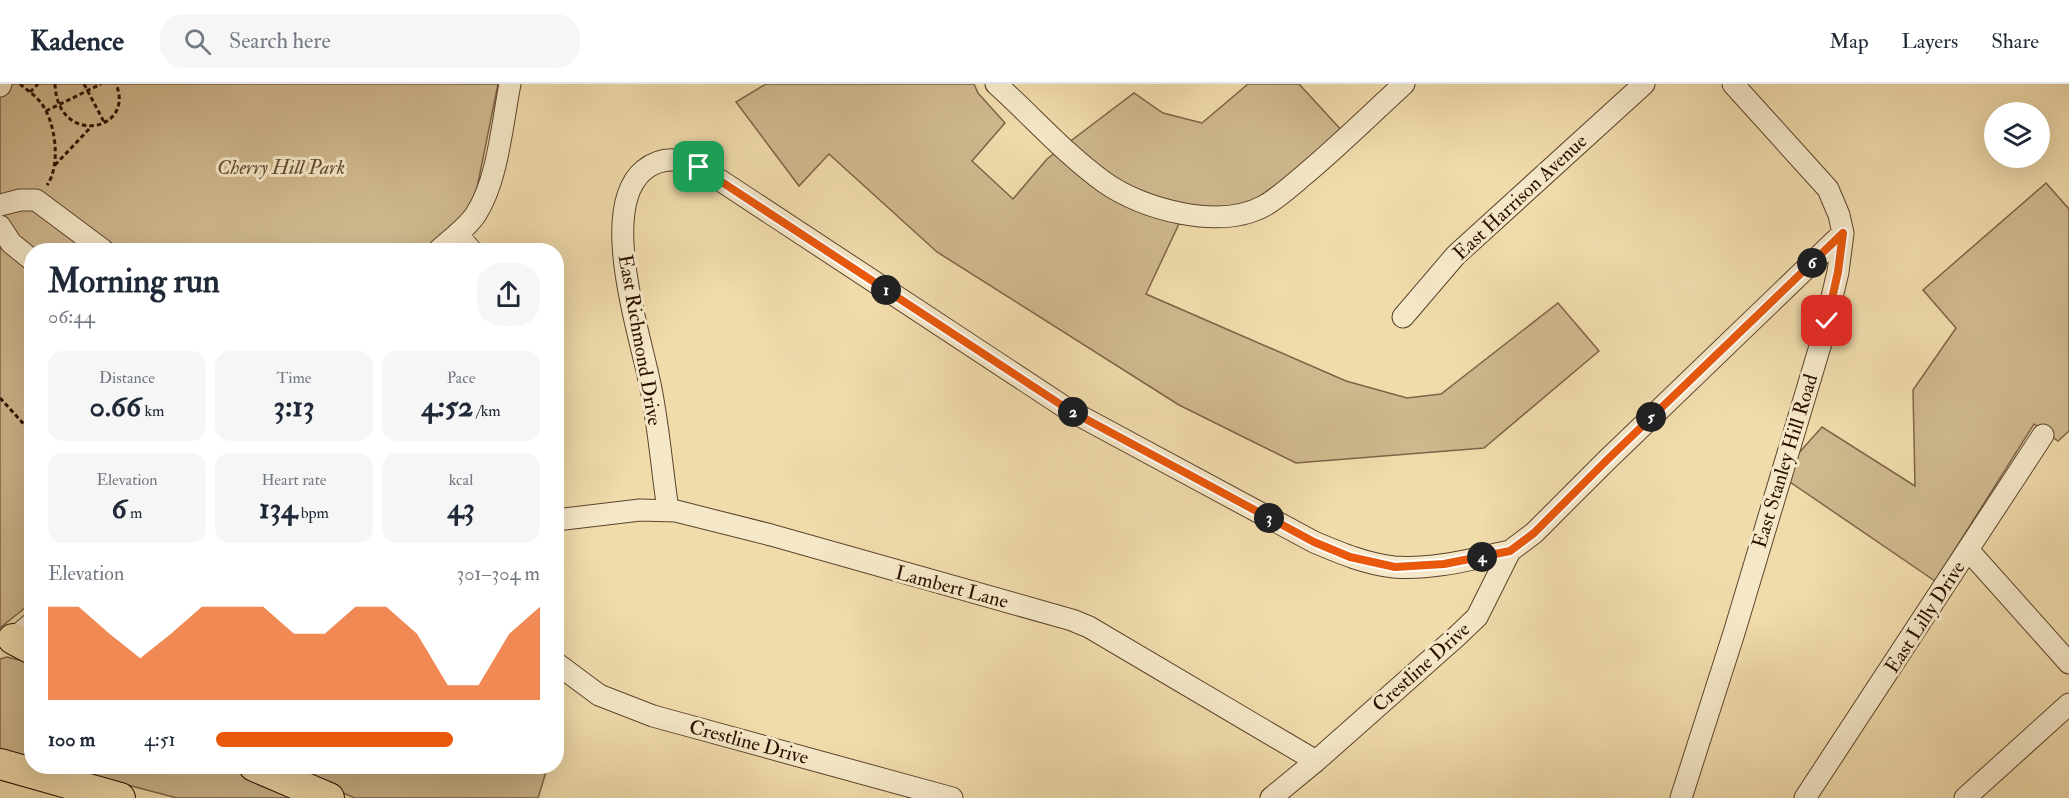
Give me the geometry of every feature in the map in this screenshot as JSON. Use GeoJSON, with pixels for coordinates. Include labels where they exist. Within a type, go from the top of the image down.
{"type":"FeatureCollection","features":[{"type":"Feature","properties":{"kind":"highway"},"geometry":{"type":"LineString","coordinates":[[0,764],[24,771]]}},
{"type":"Feature","properties":{"kind":"highway"},"geometry":{"type":"LineString","coordinates":[[35,774],[120,798]]}},
{"type":"Feature","properties":{"kind":"highway"},"geometry":{"type":"LineString","coordinates":[[272,774],[328,798]]}},
{"type":"Feature","properties":{"kind":"street"},"geometry":{"type":"LineString","coordinates":[[447,243],[475,215],[487,189],[510,84]]}},
{"type":"Feature","properties":{"kind":"street"},"geometry":{"type":"LineString","coordinates":[[996,84],[1105,182],[1131,197],[1174,212],[1216,217],[1236,216],[1253,211],[1274,200],[1314,167],[1404,84]]}},
{"type":"Feature","properties":{"kind":"street","name":"East Harrison Avenue"},"geometry":{"type":"LineString","coordinates":[[1403,317],[1456,255],[1644,84]]}},
{"type":"Feature","properties":{"kind":"street","name":"East Stanley Hill Road"},"geometry":{"type":"LineString","coordinates":[[1681,798],[1711,708],[1818,353],[1838,272],[1843,233],[1839,215],[1828,189],[1733,84]]}},
{"type":"Feature","properties":{"kind":"street","name":"East Richmond Drive"},"geometry":{"type":"LineString","coordinates":[[668,510],[652,390],[633,304],[623,241],[624,206],[629,188],[641,173],[656,162],[678,160],[699,167],[1069,410],[1314,542],[1350,557],[1395,567],[1444,564],[1510,551]]}},
{"type":"Feature","properties":{"kind":"street"},"geometry":{"type":"LineString","coordinates":[[0,205],[28,199],[36,200],[94,243]]}},
{"type":"Feature","properties":{"kind":"street"},"geometry":{"type":"LineString","coordinates":[[0,226],[11,243],[24,254]]}},
{"type":"Feature","properties":{"kind":"street","name":"Crestline Drive"},"geometry":{"type":"LineString","coordinates":[[1271,798],[1316,761],[1477,617],[1510,551],[1534,533],[1843,233]]}},
{"type":"Feature","properties":{"kind":"street"},"geometry":{"type":"LineString","coordinates":[[457,234],[465,243]]}},
{"type":"Feature","properties":{"kind":"street","name":"East Lilly Drive"},"geometry":{"type":"LineString","coordinates":[[1805,798],[2043,435]]}},
{"type":"Feature","properties":{"kind":"street","name":"Lambert Lane"},"geometry":{"type":"LineString","coordinates":[[564,519],[640,510],[668,510],[771,536],[1072,620],[1089,627],[1316,761]]}},
{"type":"Feature","properties":{"kind":"street"},"geometry":{"type":"LineString","coordinates":[[1969,551],[2069,663]]}},
{"type":"Feature","properties":{"kind":"street","name":"Crestline Drive"},"geometry":{"type":"LineString","coordinates":[[564,669],[599,695],[644,714],[951,798]]}},
{"type":"Feature","properties":{"kind":"street"},"geometry":{"type":"LineString","coordinates":[[1965,798],[2069,704]]}},
{"type":"Feature","properties":{"kind":"path"},"geometry":{"type":"LineString","coordinates":[[20,84],[46,111],[53,141],[54,166],[91,127],[113,116],[119,97],[116,84]]}},
{"type":"Feature","properties":{"kind":"path"},"geometry":{"type":"LineString","coordinates":[[30,92],[38,84]]}},
{"type":"Feature","properties":{"kind":"path"},"geometry":{"type":"LineString","coordinates":[[55,84],[60,105],[75,122],[91,127]]}},
{"type":"Feature","properties":{"kind":"path"},"geometry":{"type":"LineString","coordinates":[[84,84],[104,122]]}},
{"type":"Feature","properties":{"kind":"path"},"geometry":{"type":"LineString","coordinates":[[46,111],[101,84]]}},
{"type":"Feature","properties":{"kind":"path"},"geometry":{"type":"LineString","coordinates":[[0,398],[24,424]]}},
{"type":"Feature","properties":{"kind":"green space","name":"Cherry Hill Park"},"geometry":{"type":"Polygon","coordinates":[[[0,84],[498,84],[476,193],[466,214],[436,243],[24,243],[24,609],[0,628],[0,84]]]}},
{"type":"Feature","properties":{"kind":"green space"},"geometry":{"type":"Polygon","coordinates":[[[766,84],[974,84],[978,93],[1005,123],[972,161],[1013,199],[1047,159],[1134,93],[1163,113],[1202,123],[1248,84],[1299,84],[1344,133],[1253,206],[1186,209],[1146,294],[1346,381],[1407,398],[1441,394],[1558,303],[1599,351],[1484,448],[1296,463],[1179,405],[937,252],[829,154],[799,186],[736,102],[766,84]]]}},
{"type":"Feature","properties":{"kind":"green space"},"geometry":{"type":"Polygon","coordinates":[[[2046,183],[2069,209],[2069,431],[2058,441],[2034,424],[1935,581],[1787,480],[1797,455],[1822,427],[1915,486],[1913,390],[1956,328],[1923,290],[2046,183]]]}},
{"type":"Feature","properties":{"kind":"green space"},"geometry":{"type":"Polygon","coordinates":[[[7,657],[24,661],[24,757],[0,751],[0,659],[7,657]]]}},
{"type":"Feature","properties":{"kind":"green space"},"geometry":{"type":"Polygon","coordinates":[[[86,774],[251,774],[304,798],[177,798],[86,774]]]}},
{"type":"Feature","properties":{"kind":"green space"},"geometry":{"type":"Polygon","coordinates":[[[298,774],[545,774],[538,798],[355,798],[298,774]]]}},
{"type":"Feature","properties":{"kind":"route"},"geometry":{"type":"LineString","coordinates":[[699,167],[1000,367],[1069,410],[1314,542],[1350,557],[1395,567],[1444,564],[1510,551],[1534,533],[1843,233],[1838,272],[1827,321]]}}]}
